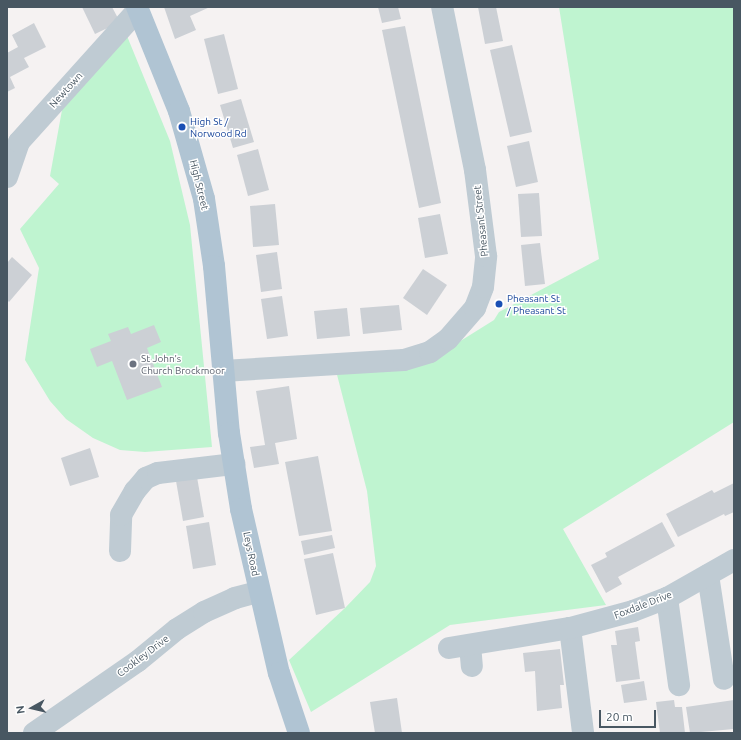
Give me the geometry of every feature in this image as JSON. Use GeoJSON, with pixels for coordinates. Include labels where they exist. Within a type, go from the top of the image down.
{"type":"FeatureCollection","features":[{"type":"Feature","properties":{"kind":"main road","name":"High Street"},"geometry":{"type":"LineString","coordinates":[[137,8],[179,111],[204,199],[214,266],[223,371]]}},
{"type":"Feature","properties":{"kind":"main road","name":"Leys Road"},"geometry":{"type":"LineString","coordinates":[[223,371],[234,464],[258,592],[279,674],[297,727]]}},
{"type":"Feature","properties":{"kind":"street","name":"Pheasant Street"},"geometry":{"type":"LineString","coordinates":[[223,371],[404,360],[430,352],[448,339],[475,308],[483,287],[486,256],[475,170],[442,7]]}},
{"type":"Feature","properties":{"kind":"street","name":"Newtown"},"geometry":{"type":"LineString","coordinates":[[7,177],[19,142],[137,8]]}},
{"type":"Feature","properties":{"kind":"street"},"geometry":{"type":"LineString","coordinates":[[120,551],[121,515],[134,491],[146,478],[158,472],[234,464]]}},
{"type":"Feature","properties":{"kind":"street","name":"Foxdale Drive"},"geometry":{"type":"LineString","coordinates":[[448,648],[471,656],[633,611],[667,598],[734,560]]}},
{"type":"Feature","properties":{"kind":"street"},"geometry":{"type":"LineString","coordinates":[[708,575],[724,679]]}},
{"type":"Feature","properties":{"kind":"street","name":"Cookley Drive"},"geometry":{"type":"LineString","coordinates":[[34,733],[138,661],[177,629],[204,612],[235,598],[258,592]]}},
{"type":"Feature","properties":{"kind":"street"},"geometry":{"type":"LineString","coordinates":[[667,598],[679,685]]}},
{"type":"Feature","properties":{"kind":"street"},"geometry":{"type":"LineString","coordinates":[[570,628],[583,733]]}},
{"type":"Feature","properties":{"kind":"green space"},"geometry":{"type":"Polygon","coordinates":[[[559,7],[734,7],[734,422],[563,529],[606,605],[450,625],[311,712],[289,660],[345,608],[370,582],[376,566],[367,491],[335,367],[438,355],[494,320],[499,312],[599,259],[559,7]]]}},
{"type":"Feature","properties":{"kind":"green space"},"geometry":{"type":"Polygon","coordinates":[[[127,36],[170,141],[190,225],[212,447],[145,452],[120,450],[93,438],[66,419],[50,401],[25,360],[39,268],[20,229],[59,184],[50,176],[62,110],[127,36]]]}},
{"type":"Feature","properties":{"kind":"building"},"geometry":{"type":"Polygon","coordinates":[[[82,7],[112,7],[120,22],[95,34],[82,7]]]}},
{"type":"Feature","properties":{"kind":"building"},"geometry":{"type":"Polygon","coordinates":[[[164,7],[210,7],[190,16],[196,30],[175,39],[164,7]]]}},
{"type":"Feature","properties":{"kind":"building"},"geometry":{"type":"Polygon","coordinates":[[[378,7],[398,7],[401,19],[382,23],[378,7]]]}},
{"type":"Feature","properties":{"kind":"building"},"geometry":{"type":"Polygon","coordinates":[[[478,7],[496,7],[503,41],[485,44],[478,7]]]}},
{"type":"Feature","properties":{"kind":"building"},"geometry":{"type":"Polygon","coordinates":[[[34,23],[46,47],[24,58],[29,67],[10,77],[15,88],[7,92],[7,53],[18,47],[12,35],[34,23]]]}},
{"type":"Feature","properties":{"kind":"building"},"geometry":{"type":"Polygon","coordinates":[[[405,26],[441,203],[419,208],[382,30],[405,26]]]}},
{"type":"Feature","properties":{"kind":"building"},"geometry":{"type":"Polygon","coordinates":[[[224,34],[238,89],[218,94],[204,39],[224,34]]]}},
{"type":"Feature","properties":{"kind":"building"},"geometry":{"type":"Polygon","coordinates":[[[512,45],[532,132],[510,137],[490,50],[512,45]]]}},
{"type":"Feature","properties":{"kind":"building"},"geometry":{"type":"Polygon","coordinates":[[[241,99],[254,142],[233,148],[220,105],[241,99]]]}},
{"type":"Feature","properties":{"kind":"building"},"geometry":{"type":"Polygon","coordinates":[[[529,141],[538,182],[516,187],[507,146],[529,141]]]}},
{"type":"Feature","properties":{"kind":"building"},"geometry":{"type":"Polygon","coordinates":[[[258,149],[269,190],[248,196],[237,155],[258,149]]]}},
{"type":"Feature","properties":{"kind":"building"},"geometry":{"type":"Polygon","coordinates":[[[539,193],[542,236],[521,237],[518,194],[539,193]]]}},
{"type":"Feature","properties":{"kind":"building"},"geometry":{"type":"Polygon","coordinates":[[[275,204],[279,245],[253,247],[250,206],[275,204]]]}},
{"type":"Feature","properties":{"kind":"building"},"geometry":{"type":"Polygon","coordinates":[[[440,214],[448,254],[425,258],[418,218],[440,214]]]}},
{"type":"Feature","properties":{"kind":"building"},"geometry":{"type":"Polygon","coordinates":[[[540,243],[545,284],[525,286],[521,245],[540,243]]]}},
{"type":"Feature","properties":{"kind":"building"},"geometry":{"type":"Polygon","coordinates":[[[277,252],[282,289],[261,292],[256,255],[277,252]]]}},
{"type":"Feature","properties":{"kind":"building"},"geometry":{"type":"Polygon","coordinates":[[[12,257],[32,275],[9,302],[7,300],[7,263],[12,257]]]}},
{"type":"Feature","properties":{"kind":"building"},"geometry":{"type":"Polygon","coordinates":[[[423,269],[447,285],[427,315],[403,298],[423,269]]]}},
{"type":"Feature","properties":{"kind":"building"},"geometry":{"type":"Polygon","coordinates":[[[282,296],[288,336],[267,339],[261,299],[282,296]]]}},
{"type":"Feature","properties":{"kind":"building"},"geometry":{"type":"Polygon","coordinates":[[[399,305],[402,330],[363,334],[360,308],[399,305]]]}},
{"type":"Feature","properties":{"kind":"building"},"geometry":{"type":"Polygon","coordinates":[[[347,308],[350,336],[317,339],[314,311],[347,308]]]}},
{"type":"Feature","properties":{"kind":"building","name":"St John's Church Brockmoor"},"geometry":{"type":"Polygon","coordinates":[[[154,325],[161,342],[147,348],[162,387],[127,400],[112,361],[97,367],[90,349],[111,341],[108,334],[128,327],[131,334],[154,325]]]}},
{"type":"Feature","properties":{"kind":"building"},"geometry":{"type":"Polygon","coordinates":[[[289,386],[297,439],[275,443],[279,464],[254,468],[250,447],[265,445],[256,391],[289,386]]]}},
{"type":"Feature","properties":{"kind":"building"},"geometry":{"type":"Polygon","coordinates":[[[90,448],[99,477],[70,486],[61,458],[90,448]]]}},
{"type":"Feature","properties":{"kind":"building"},"geometry":{"type":"Polygon","coordinates":[[[318,456],[332,531],[299,536],[285,462],[318,456]]]}},
{"type":"Feature","properties":{"kind":"building"},"geometry":{"type":"Polygon","coordinates":[[[197,477],[204,517],[183,521],[176,481],[197,477]]]}},
{"type":"Feature","properties":{"kind":"building"},"geometry":{"type":"Polygon","coordinates":[[[734,483],[734,512],[725,516],[724,514],[678,537],[666,514],[712,490],[714,493],[734,483]]]}},
{"type":"Feature","properties":{"kind":"building"},"geometry":{"type":"Polygon","coordinates":[[[209,522],[216,565],[193,569],[186,526],[209,522]]]}},
{"type":"Feature","properties":{"kind":"building"},"geometry":{"type":"Polygon","coordinates":[[[662,522],[675,546],[618,577],[622,584],[606,593],[591,565],[607,557],[605,553],[662,522]]]}},
{"type":"Feature","properties":{"kind":"building"},"geometry":{"type":"Polygon","coordinates":[[[332,535],[335,548],[304,555],[301,541],[332,535]]]}},
{"type":"Feature","properties":{"kind":"building"},"geometry":{"type":"Polygon","coordinates":[[[333,553],[345,608],[316,615],[304,559],[333,553]]]}},
{"type":"Feature","properties":{"kind":"building"},"geometry":{"type":"Polygon","coordinates":[[[638,627],[640,641],[635,642],[640,679],[616,682],[611,645],[617,645],[615,631],[638,627]]]}},
{"type":"Feature","properties":{"kind":"building"},"geometry":{"type":"Polygon","coordinates":[[[560,649],[564,685],[560,685],[562,708],[537,711],[535,671],[525,672],[523,653],[560,649]]]}},
{"type":"Feature","properties":{"kind":"building"},"geometry":{"type":"Polygon","coordinates":[[[644,681],[647,700],[624,703],[621,685],[644,681]]]}},
{"type":"Feature","properties":{"kind":"building"},"geometry":{"type":"Polygon","coordinates":[[[397,698],[402,733],[375,733],[370,702],[397,698]]]}},
{"type":"Feature","properties":{"kind":"building"},"geometry":{"type":"Polygon","coordinates":[[[674,700],[675,707],[682,707],[685,733],[660,733],[656,702],[674,700]]]}},
{"type":"Feature","properties":{"kind":"building"},"geometry":{"type":"Polygon","coordinates":[[[734,700],[734,729],[690,733],[686,707],[734,700]]]}},
{"type":"Feature","properties":{"kind":"place","name":"High St / Norwood Rd"},"geometry":{"type":"Point","coordinates":[182,127]}},
{"type":"Feature","properties":{"kind":"place","name":"Pheasant St / Pheasant St"},"geometry":{"type":"Point","coordinates":[499,304]}},
{"type":"Feature","properties":{"kind":"place","name":"St John's Church Brockmoor"},"geometry":{"type":"Point","coordinates":[133,364]}}]}
